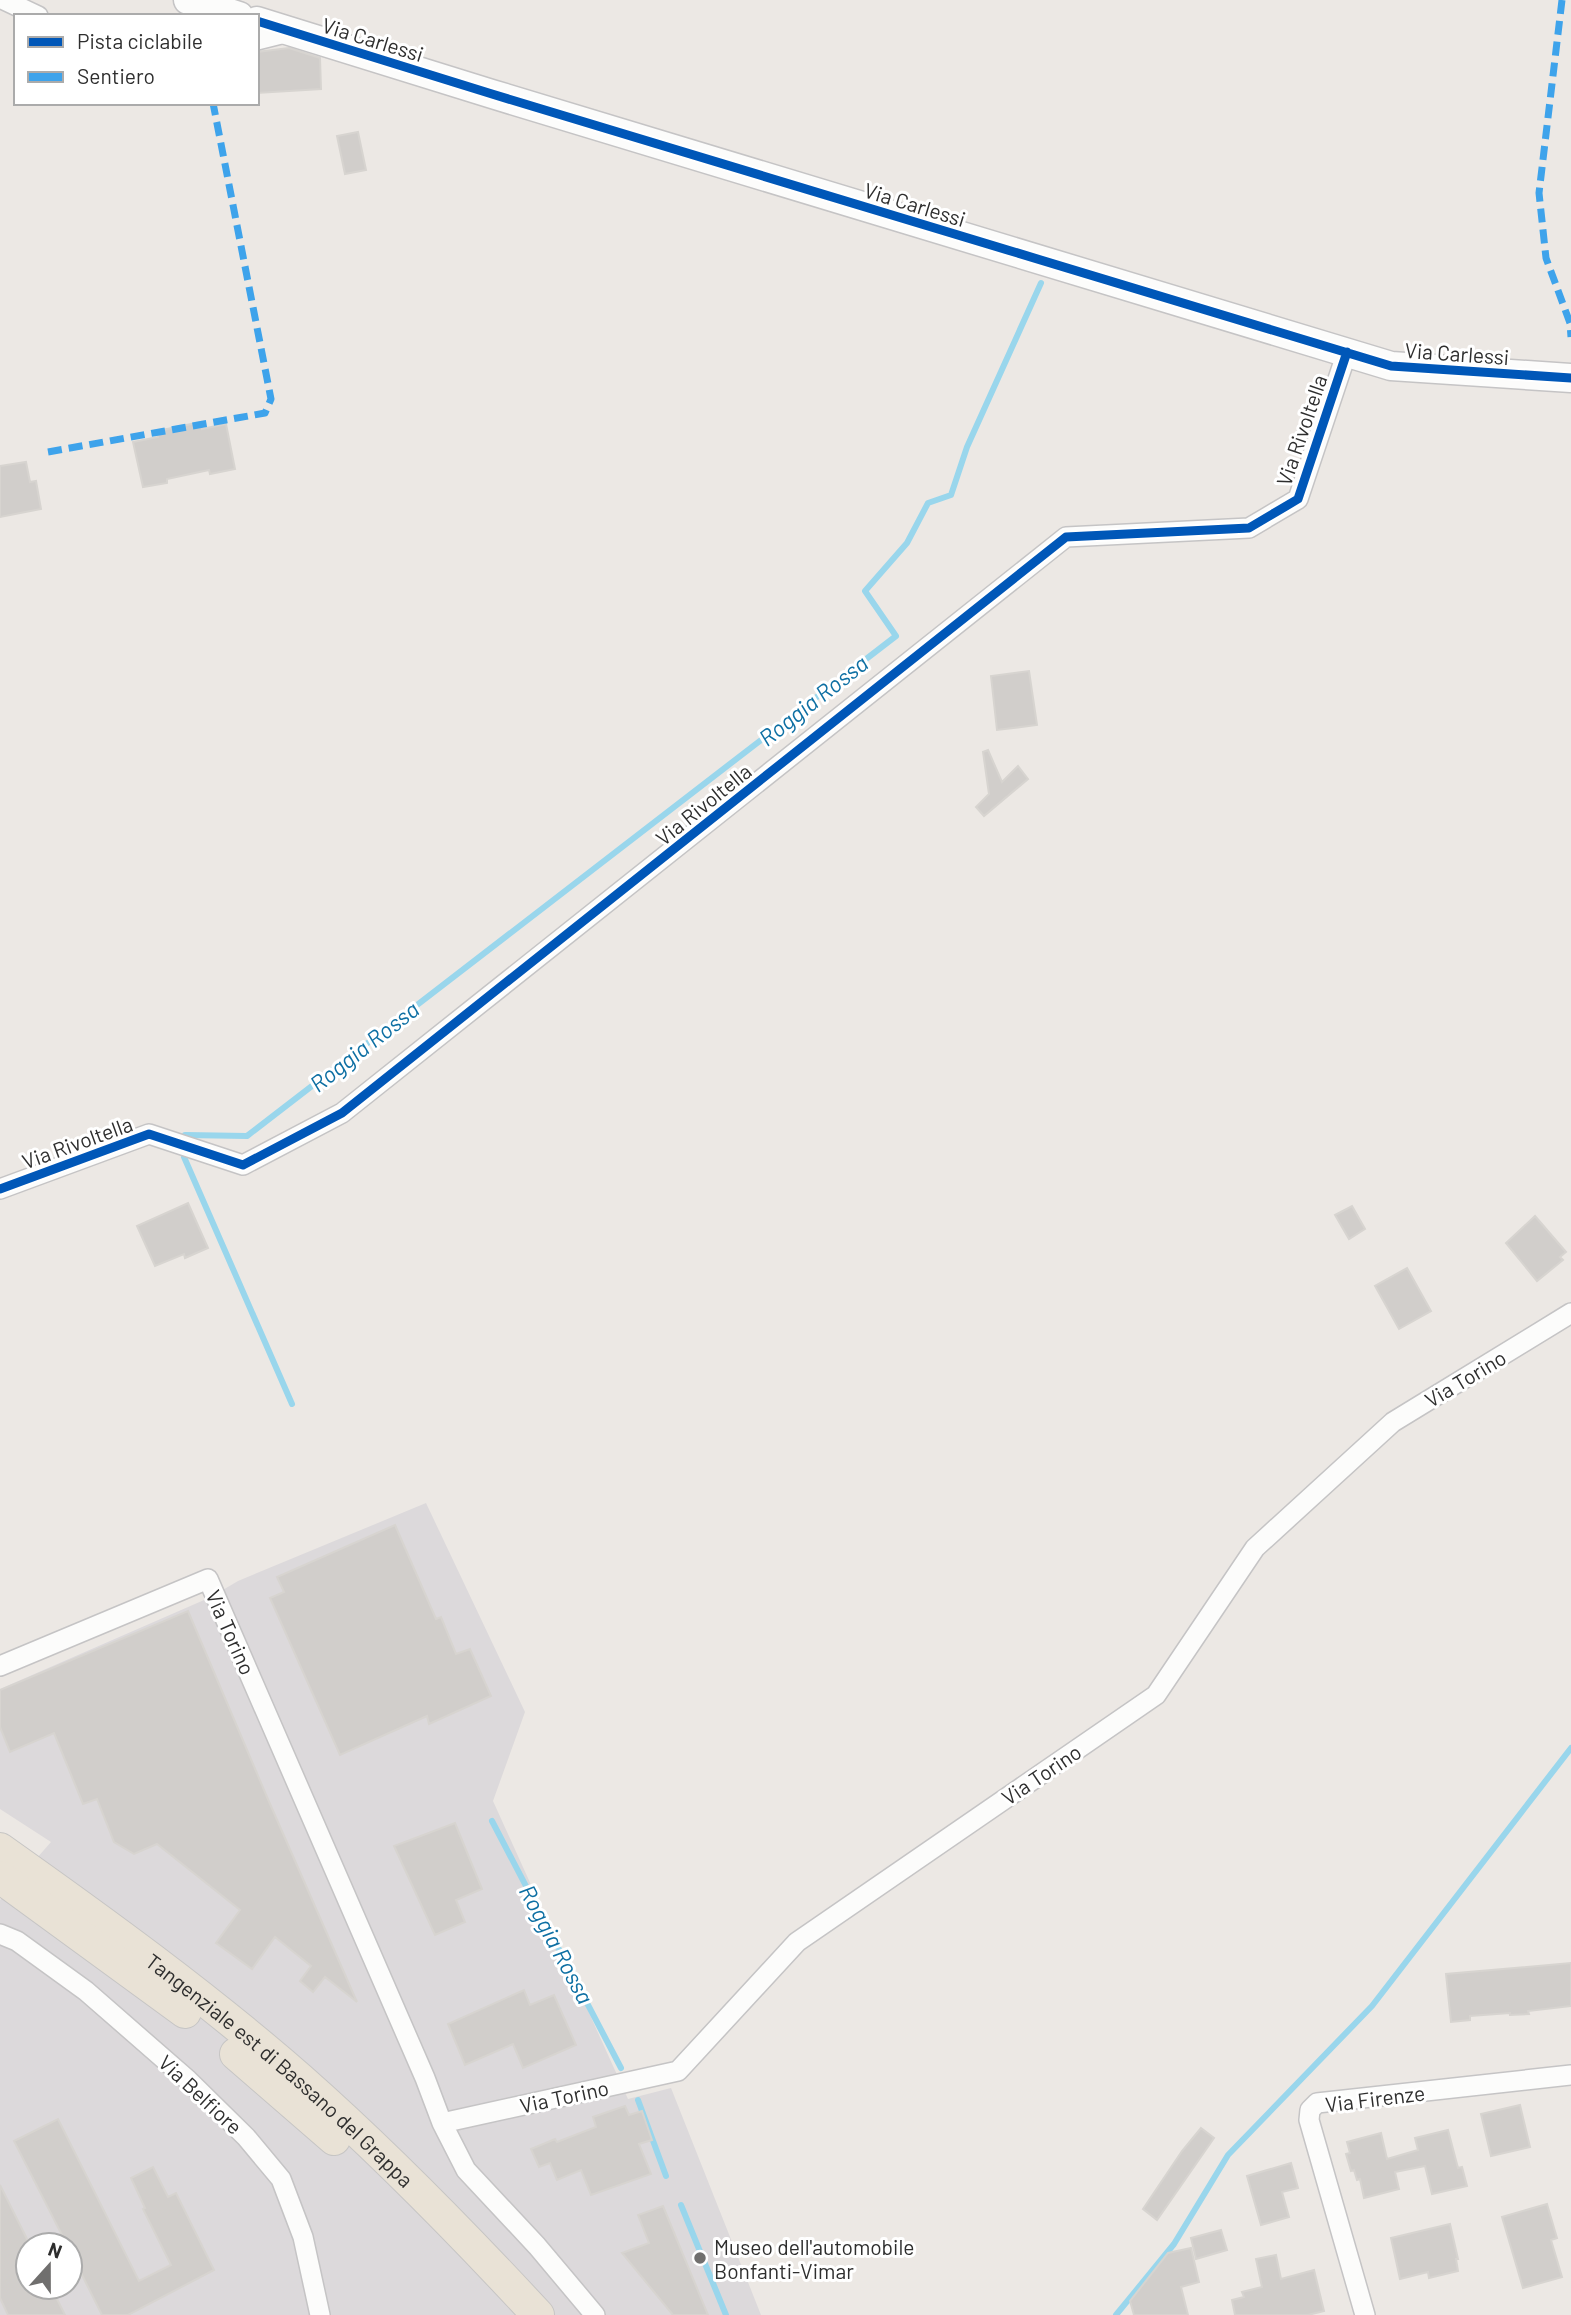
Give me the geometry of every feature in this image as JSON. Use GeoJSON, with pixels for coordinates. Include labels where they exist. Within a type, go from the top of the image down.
{"type":"FeatureCollection","features":[{"type":"Feature","properties":{"kind":"highway","name":"Tangenziale est di Bassano del Grappa"},"geometry":{"type":"LineString","coordinates":[[0,1849],[111,1928],[299,2078],[380,2153],[538,2315]]}},
{"type":"Feature","properties":{"kind":"highway","name":"Tangenziale est di Bassano del Grappa"},"geometry":{"type":"LineString","coordinates":[[0,1877],[205,2027],[372,2172],[512,2315]]}},
{"type":"Feature","properties":{"kind":"main road"},"geometry":{"type":"LineString","coordinates":[[188,0],[233,14]]}},
{"type":"Feature","properties":{"kind":"main road","name":"Via Carlessi"},"geometry":{"type":"LineString","coordinates":[[259,22],[1391,366],[1571,378]]}},
{"type":"Feature","properties":{"kind":"street"},"geometry":{"type":"LineString","coordinates":[[4,0],[34,14]]}},
{"type":"Feature","properties":{"kind":"street"},"geometry":{"type":"LineString","coordinates":[[259,40],[290,32]]}},
{"type":"Feature","properties":{"kind":"street","name":"Via Rivoltella"},"geometry":{"type":"LineString","coordinates":[[0,1189],[149,1134],[243,1165],[342,1113],[1066,537],[1250,528],[1298,499],[1347,352]]}},
{"type":"Feature","properties":{"kind":"street","name":"Via Torino"},"geometry":{"type":"LineString","coordinates":[[442,2123],[678,2071],[797,1942],[1156,1695],[1255,1548],[1393,1422],[1571,1313]]}},
{"type":"Feature","properties":{"kind":"street","name":"Via Torino"},"geometry":{"type":"LineString","coordinates":[[0,1666],[208,1579],[425,2078],[442,2123],[466,2170],[537,2246],[595,2315]]}},
{"type":"Feature","properties":{"kind":"street","name":"Via Belfiore"},"geometry":{"type":"LineString","coordinates":[[0,1934],[17,1941],[86,1991],[188,2080],[246,2137],[281,2179],[303,2237],[320,2315]]}},
{"type":"Feature","properties":{"kind":"street","name":"Via Firenze"},"geometry":{"type":"LineString","coordinates":[[1365,2315],[1308,2120],[1310,2110],[1317,2103],[1571,2075]]}},
{"type":"Feature","properties":{"kind":"shaded area"},"geometry":{"type":"Polygon","coordinates":[[[426,1503],[525,1712],[493,1801],[628,2099],[671,2088],[761,2315],[0,2315],[0,1900],[51,1842],[0,1809],[0,1689],[211,1597],[238,1581],[426,1503]]]}},
{"type":"Feature","properties":{"kind":"building"},"geometry":{"type":"Polygon","coordinates":[[[289,48],[320,58],[321,89],[259,93],[259,52],[289,48]]]}},
{"type":"Feature","properties":{"kind":"building"},"geometry":{"type":"Polygon","coordinates":[[[358,132],[366,170],[345,174],[337,136],[358,132]]]}},
{"type":"Feature","properties":{"kind":"building"},"geometry":{"type":"Polygon","coordinates":[[[201,422],[202,429],[226,424],[235,469],[210,474],[209,470],[167,479],[167,483],[143,487],[133,442],[158,437],[157,431],[201,422]]]}},
{"type":"Feature","properties":{"kind":"building"},"geometry":{"type":"Polygon","coordinates":[[[26,462],[30,482],[36,481],[41,509],[0,517],[0,466],[26,462]]]}},
{"type":"Feature","properties":{"kind":"building"},"geometry":{"type":"Polygon","coordinates":[[[1029,671],[1037,725],[997,730],[991,676],[1029,671]]]}},
{"type":"Feature","properties":{"kind":"building"},"geometry":{"type":"Polygon","coordinates":[[[988,750],[1002,782],[1018,766],[1028,779],[984,816],[976,807],[989,794],[983,752],[988,750]]]}},
{"type":"Feature","properties":{"kind":"building"},"geometry":{"type":"Polygon","coordinates":[[[188,1203],[208,1248],[155,1266],[137,1226],[188,1203]]]}},
{"type":"Feature","properties":{"kind":"building"},"geometry":{"type":"Polygon","coordinates":[[[1352,1206],[1365,1229],[1349,1239],[1335,1215],[1352,1206]]]}},
{"type":"Feature","properties":{"kind":"building"},"geometry":{"type":"Polygon","coordinates":[[[1535,1216],[1566,1252],[1560,1257],[1563,1260],[1537,1281],[1506,1243],[1535,1216]]]}},
{"type":"Feature","properties":{"kind":"building"},"geometry":{"type":"Polygon","coordinates":[[[1407,1268],[1431,1311],[1399,1329],[1375,1286],[1407,1268]]]}},
{"type":"Feature","properties":{"kind":"building"},"geometry":{"type":"Polygon","coordinates":[[[395,1525],[436,1619],[441,1617],[456,1654],[470,1649],[491,1696],[429,1724],[427,1716],[340,1755],[270,1598],[284,1592],[277,1577],[395,1525]]]}},
{"type":"Feature","properties":{"kind":"building"},"geometry":{"type":"Polygon","coordinates":[[[188,1611],[357,2002],[325,1977],[313,1992],[300,1981],[311,1966],[275,1937],[252,1969],[216,1943],[240,1910],[157,1844],[134,1854],[114,1842],[97,1799],[83,1804],[54,1733],[10,1752],[0,1727],[0,1690],[188,1611]]]}},
{"type":"Feature","properties":{"kind":"building"},"geometry":{"type":"Polygon","coordinates":[[[455,1823],[482,1889],[456,1900],[465,1922],[435,1935],[394,1846],[455,1823]]]}},
{"type":"Feature","properties":{"kind":"building"},"geometry":{"type":"Polygon","coordinates":[[[1571,1963],[1571,2006],[1528,2011],[1529,2014],[1470,2016],[1470,2020],[1451,2022],[1446,1974],[1571,1963]]]}},
{"type":"Feature","properties":{"kind":"building"},"geometry":{"type":"Polygon","coordinates":[[[524,1990],[530,2005],[554,1995],[576,2045],[523,2068],[513,2044],[465,2065],[448,2024],[524,1990]]]}},
{"type":"Feature","properties":{"kind":"building"},"geometry":{"type":"Polygon","coordinates":[[[1520,2105],[1530,2147],[1491,2156],[1481,2114],[1520,2105]]]}},
{"type":"Feature","properties":{"kind":"building"},"geometry":{"type":"Polygon","coordinates":[[[625,2106],[629,2115],[642,2111],[652,2140],[639,2144],[651,2174],[591,2195],[581,2170],[557,2180],[550,2163],[539,2167],[531,2149],[596,2127],[593,2117],[625,2106]]]}},
{"type":"Feature","properties":{"kind":"building"},"geometry":{"type":"Polygon","coordinates":[[[58,2119],[139,2281],[171,2265],[131,2178],[153,2167],[168,2197],[176,2193],[214,2270],[128,2315],[102,2315],[84,2279],[84,2231],[60,2231],[14,2141],[58,2119]]]}},
{"type":"Feature","properties":{"kind":"building"},"geometry":{"type":"Polygon","coordinates":[[[1201,2128],[1214,2138],[1157,2220],[1143,2209],[1201,2128]]]}},
{"type":"Feature","properties":{"kind":"building"},"geometry":{"type":"Polygon","coordinates":[[[1448,2130],[1458,2168],[1462,2167],[1467,2186],[1432,2194],[1425,2166],[1395,2172],[1399,2189],[1364,2198],[1360,2179],[1357,2180],[1354,2170],[1351,2171],[1346,2154],[1350,2153],[1347,2142],[1381,2133],[1387,2159],[1418,2150],[1415,2138],[1448,2130]]]}},
{"type":"Feature","properties":{"kind":"building"},"geometry":{"type":"Polygon","coordinates":[[[1291,2163],[1298,2188],[1282,2192],[1289,2217],[1261,2225],[1247,2176],[1291,2163]]]}},
{"type":"Feature","properties":{"kind":"building"},"geometry":{"type":"Polygon","coordinates":[[[0,2185],[23,2231],[14,2231],[14,2301],[58,2301],[65,2315],[8,2315],[0,2298],[0,2185]]]}},
{"type":"Feature","properties":{"kind":"building"},"geometry":{"type":"Polygon","coordinates":[[[1547,2204],[1557,2238],[1551,2240],[1562,2277],[1523,2288],[1502,2217],[1547,2204]]]}},
{"type":"Feature","properties":{"kind":"building"},"geometry":{"type":"Polygon","coordinates":[[[663,2206],[708,2315],[673,2315],[622,2253],[649,2243],[638,2215],[663,2206]]]}},
{"type":"Feature","properties":{"kind":"building"},"geometry":{"type":"Polygon","coordinates":[[[1450,2224],[1458,2271],[1429,2278],[1428,2272],[1400,2279],[1391,2238],[1450,2224]]]}},
{"type":"Feature","properties":{"kind":"building"},"geometry":{"type":"Polygon","coordinates":[[[1221,2230],[1227,2250],[1196,2259],[1191,2238],[1221,2230]]]}},
{"type":"Feature","properties":{"kind":"building"},"geometry":{"type":"Polygon","coordinates":[[[1191,2248],[1199,2282],[1181,2287],[1188,2315],[1134,2315],[1130,2301],[1168,2253],[1191,2248]]]}},
{"type":"Feature","properties":{"kind":"building"},"geometry":{"type":"Polygon","coordinates":[[[1276,2255],[1281,2279],[1314,2270],[1324,2311],[1308,2315],[1235,2315],[1232,2300],[1244,2297],[1242,2292],[1262,2287],[1256,2259],[1276,2255]]]}},
{"type":"Feature","properties":{"kind":"waterway","name":"Roggia Rossa"},"geometry":{"type":"LineString","coordinates":[[185,1135],[247,1136],[896,636],[865,591],[907,543],[928,503],[951,495],[967,447],[1041,283]]}},
{"type":"Feature","properties":{"kind":"waterway","name":"Roggia Rossa"},"geometry":{"type":"LineString","coordinates":[[184,1157],[292,1404]]}},
{"type":"Feature","properties":{"kind":"waterway"},"geometry":{"type":"LineString","coordinates":[[1116,2315],[1174,2244],[1228,2155],[1372,2006],[1571,1748]]}},
{"type":"Feature","properties":{"kind":"waterway","name":"Roggia Rossa"},"geometry":{"type":"LineString","coordinates":[[492,1821],[621,2068]]}},
{"type":"Feature","properties":{"kind":"waterway","name":"Roggia Rossa"},"geometry":{"type":"LineString","coordinates":[[638,2100],[666,2176]]}},
{"type":"Feature","properties":{"kind":"waterway","name":"Roggia Rossa"},"geometry":{"type":"LineString","coordinates":[[681,2205],[726,2315]]}},
{"type":"Feature","properties":{"kind":"marked path"},"geometry":{"type":"LineString","coordinates":[[1562,0],[1539,193],[1546,258],[1570,323],[1571,337]]}},
{"type":"Feature","properties":{"kind":"marked path"},"geometry":{"type":"LineString","coordinates":[[48,452],[265,413],[271,399],[213,105]]}},
{"type":"Feature","properties":{"kind":"cycle path"},"geometry":{"type":"LineString","coordinates":[[259,22],[1391,366],[1571,378]]}},
{"type":"Feature","properties":{"kind":"cycle path"},"geometry":{"type":"LineString","coordinates":[[0,1189],[149,1134],[243,1165],[342,1113],[1066,537],[1249,528],[1298,499],[1347,352]]}},
{"type":"Feature","properties":{"kind":"place","name":"Museo dell'automobile Bonfanti-Vimar"},"geometry":{"type":"Point","coordinates":[700,2258]}}]}
